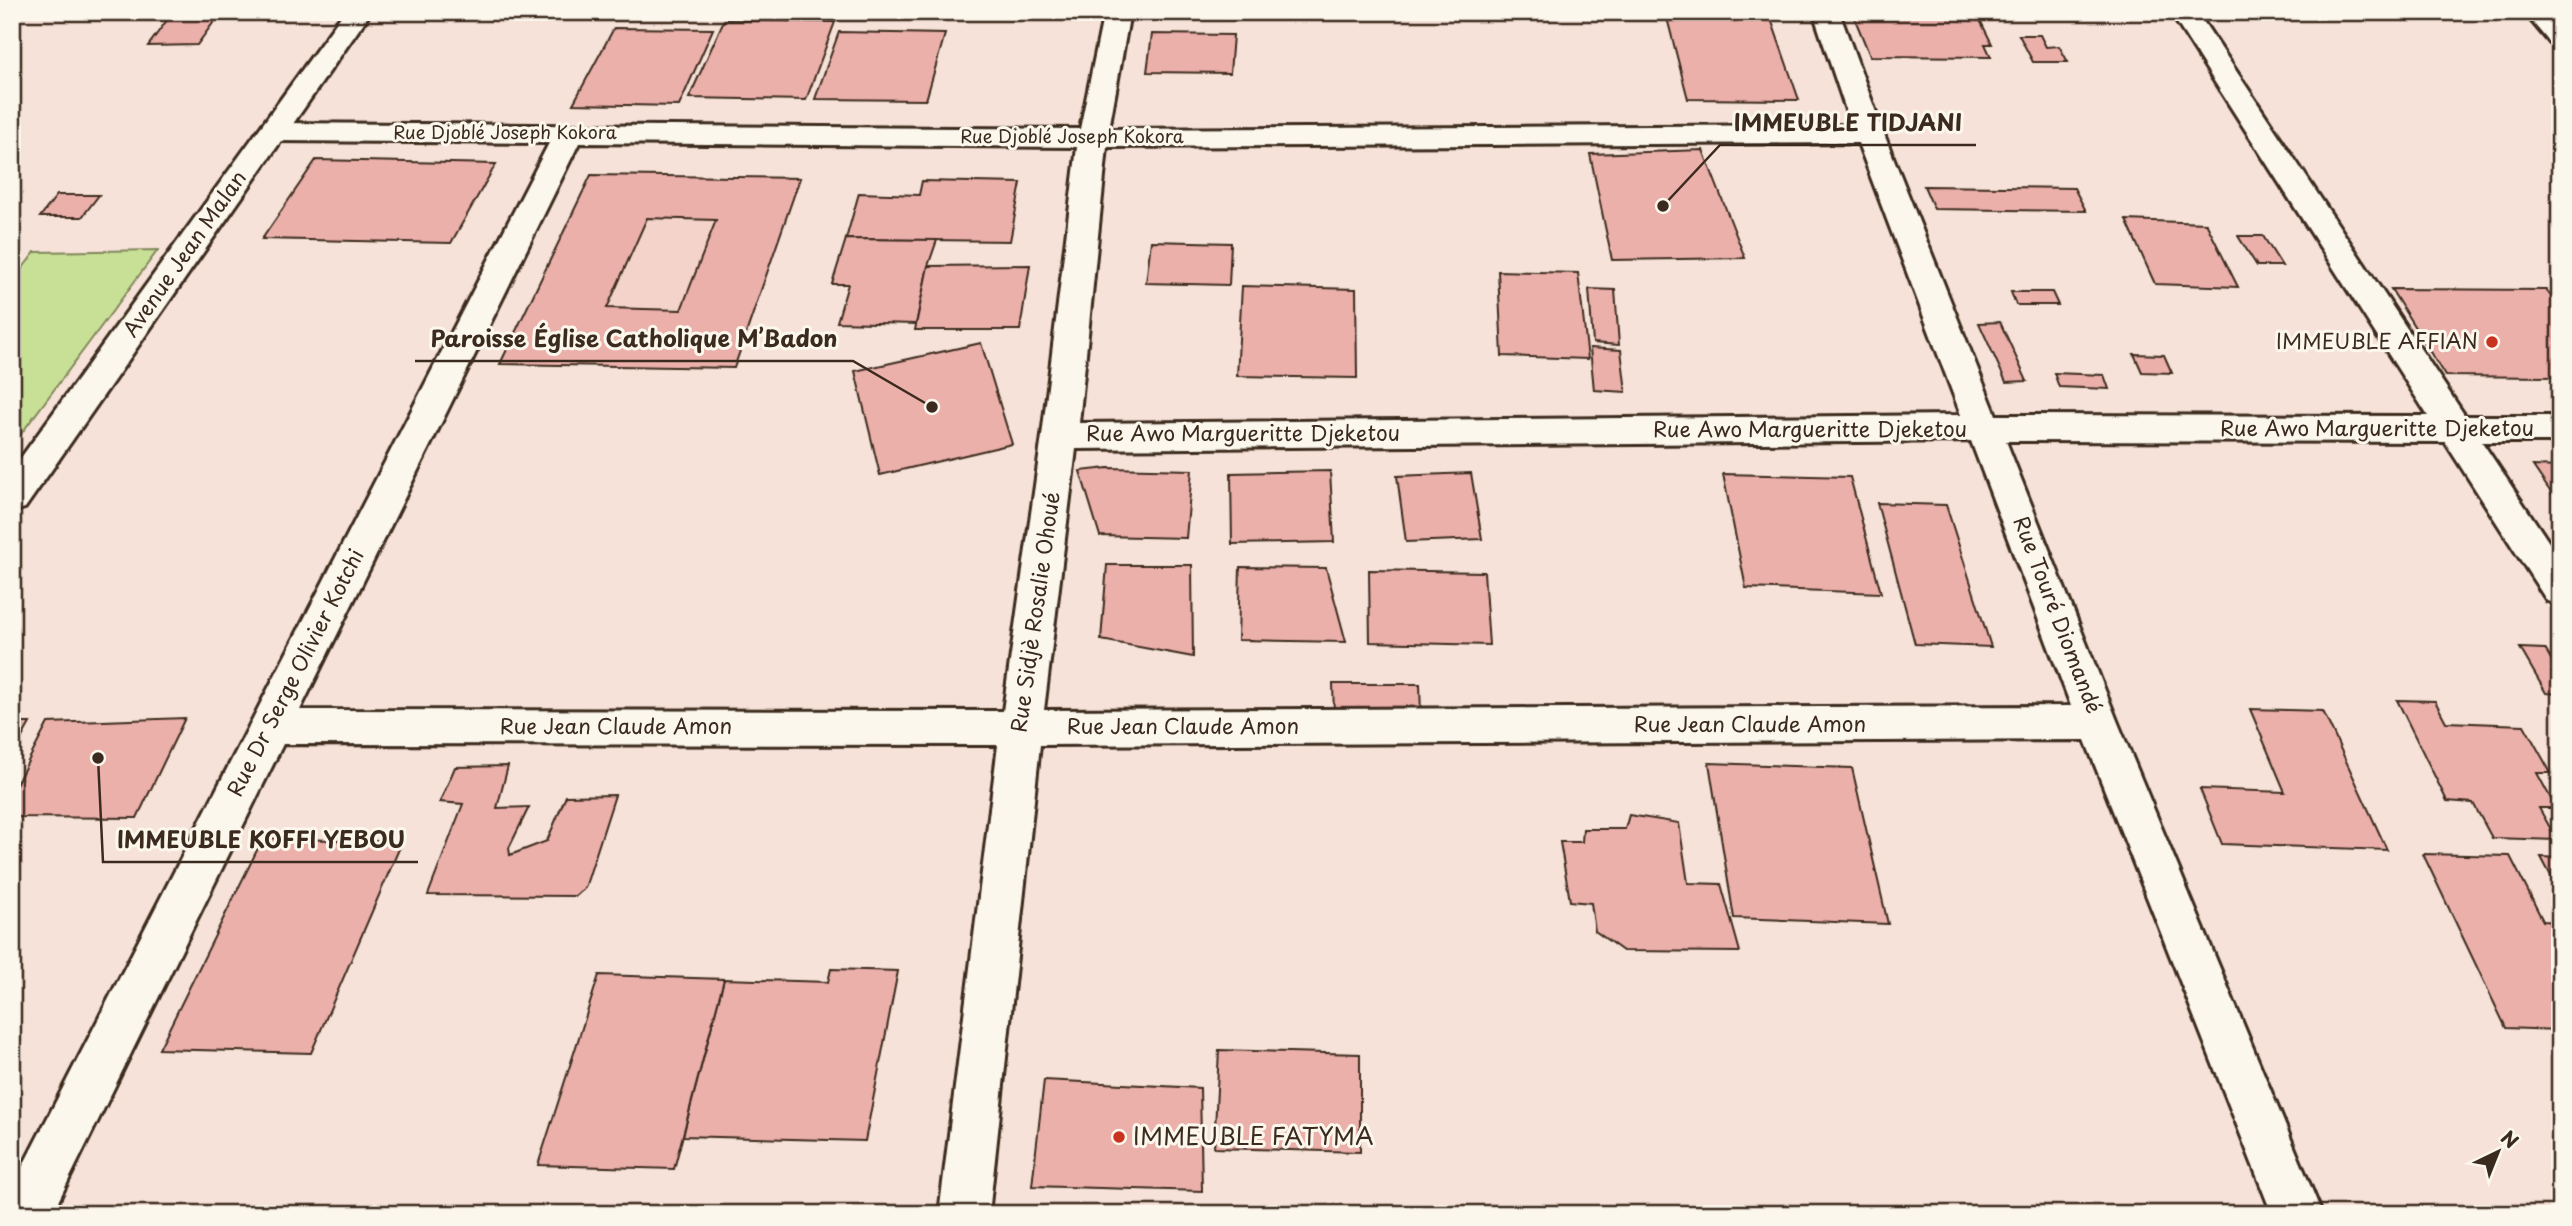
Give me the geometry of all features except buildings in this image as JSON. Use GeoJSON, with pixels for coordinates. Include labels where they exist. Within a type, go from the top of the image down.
{"type":"FeatureCollection","features":[{"type":"Feature","properties":{"kind":"street","name":"Avenue Jean Malan"},"geometry":{"type":"LineString","coordinates":[[12,498],[358,12]]}},
{"type":"Feature","properties":{"kind":"street","name":"Rue Sidjè Rosalie Ohoué"},"geometry":{"type":"LineString","coordinates":[[964,1214],[1021,728],[1060,436],[1093,138],[1116,12]]}},
{"type":"Feature","properties":{"kind":"street","name":"Rue Touré Diomandé"},"geometry":{"type":"LineString","coordinates":[[1826,12],[1869,134],[1986,428],[2098,723],[2297,1214]]}},
{"type":"Feature","properties":{"kind":"street"},"geometry":{"type":"LineString","coordinates":[[2183,12],[2560,590]]}},
{"type":"Feature","properties":{"kind":"street"},"geometry":{"type":"LineString","coordinates":[[2537,12],[2560,37]]}},
{"type":"Feature","properties":{"kind":"street","name":"Rue Djoblé Joseph Kokora"},"geometry":{"type":"LineString","coordinates":[[274,132],[569,132],[1093,138],[1869,134]]}},
{"type":"Feature","properties":{"kind":"street","name":"Rue Dr Serge Olivier Kotchi"},"geometry":{"type":"LineString","coordinates":[[25,1214],[569,132]]}},
{"type":"Feature","properties":{"kind":"street","name":"Rue Awo Margueritte Djeketou"},"geometry":{"type":"LineString","coordinates":[[1060,436],[1986,428],[2560,429]]}},
{"type":"Feature","properties":{"kind":"street","name":"Rue Jean Claude Amon"},"geometry":{"type":"LineString","coordinates":[[268,727],[1021,728],[2098,723]]}},
{"type":"Feature","properties":{"kind":"shaded area"},"geometry":{"type":"Polygon","coordinates":[[[591,175],[800,178],[734,368],[500,364],[591,175]]]}},
{"type":"Feature","properties":{"kind":"green space"},"geometry":{"type":"Polygon","coordinates":[[[158,250],[12,446],[12,282],[35,252],[158,250]]]}},
{"type":"Feature","properties":{"kind":"place","name":"IMMEUBLE TIDJANI"},"geometry":{"type":"Point","coordinates":[1663,206]}},
{"type":"Feature","properties":{"kind":"place","name":"IMMEUBLE AFFIAN"},"geometry":{"type":"Point","coordinates":[2492,342]}},
{"type":"Feature","properties":{"kind":"place","name":"Paroisse Église Catholique M’Badon"},"geometry":{"type":"Point","coordinates":[932,407]}},
{"type":"Feature","properties":{"kind":"place","name":"IMMEUBLE KOFFI YEBOU"},"geometry":{"type":"Point","coordinates":[98,758]}},
{"type":"Feature","properties":{"kind":"place","name":"IMMEUBLE FATYMA"},"geometry":{"type":"Point","coordinates":[1119,1137]}}]}
